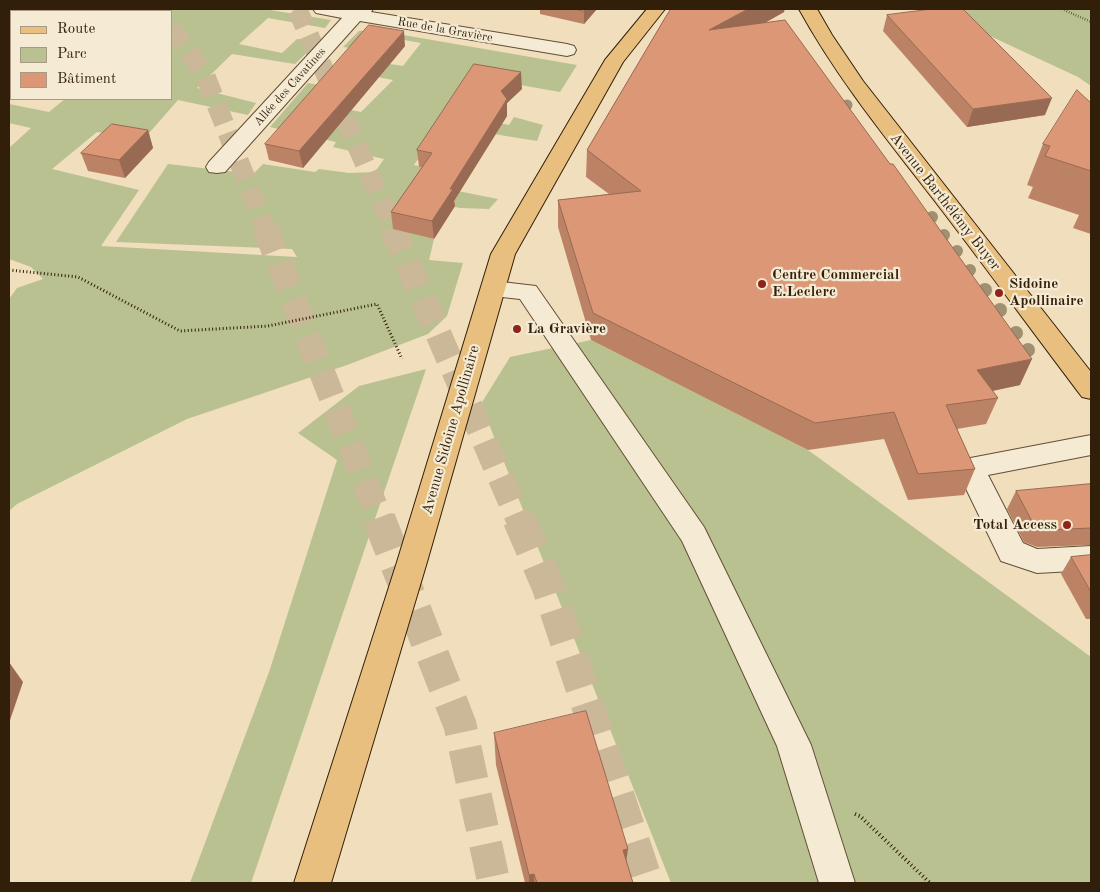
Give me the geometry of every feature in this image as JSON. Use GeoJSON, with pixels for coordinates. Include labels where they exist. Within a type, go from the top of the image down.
{"type":"FeatureCollection","features":[{"type":"Feature","properties":{"kind":"main road","name":"Avenue Sidoine Apollinaire"},"geometry":{"type":"LineString","coordinates":[[312,883],[412,562],[503,254],[615,60],[656,9]]}},
{"type":"Feature","properties":{"kind":"main road","name":"Avenue Barthélémy Buyer"},"geometry":{"type":"LineString","coordinates":[[808,9],[822,35],[859,92],[948,203],[1014,292],[1091,390]]}},
{"type":"Feature","properties":{"kind":"street","name":"Rue de la Gravière"},"geometry":{"type":"LineString","coordinates":[[322,9],[360,12],[567,50]]}},
{"type":"Feature","properties":{"kind":"street","name":"Allée des Cavatines"},"geometry":{"type":"LineString","coordinates":[[217,167],[360,12]]}},
{"type":"Feature","properties":{"kind":"street"},"geometry":{"type":"LineString","coordinates":[[494,289],[527,292],[694,535],[794,745],[837,883]]}},
{"type":"Feature","properties":{"kind":"street"},"geometry":{"type":"LineString","coordinates":[[1091,445],[970,468],[1012,552],[1037,561],[1091,558]]}},
{"type":"Feature","properties":{"kind":"path"},"geometry":{"type":"LineString","coordinates":[[1062,9],[1091,22]]}},
{"type":"Feature","properties":{"kind":"path"},"geometry":{"type":"LineString","coordinates":[[9,270],[78,278],[180,332],[268,326],[377,304],[402,359]]}},
{"type":"Feature","properties":{"kind":"path"},"geometry":{"type":"LineString","coordinates":[[810,796],[860,816],[930,883]]}},
{"type":"Feature","properties":{"kind":"green space"},"geometry":{"type":"Polygon","coordinates":[[[9,9],[77,9],[10,10],[9,61],[9,9]]]}},
{"type":"Feature","properties":{"kind":"green space"},"geometry":{"type":"Polygon","coordinates":[[[264,9],[331,20],[325,28],[268,18],[239,44],[282,53],[297,39],[320,40],[295,64],[232,54],[197,88],[256,103],[248,115],[178,100],[143,140],[97,132],[52,169],[139,190],[101,246],[297,257],[292,249],[116,242],[168,164],[253,174],[263,164],[315,172],[319,169],[349,173],[375,172],[384,159],[333,147],[336,142],[270,127],[308,83],[325,86],[314,102],[361,112],[393,80],[346,71],[390,64],[403,66],[421,43],[376,35],[357,49],[343,47],[359,31],[374,30],[577,65],[560,92],[469,76],[468,117],[509,125],[514,117],[543,125],[537,141],[469,130],[431,140],[414,165],[431,169],[422,184],[498,199],[489,209],[460,208],[415,198],[394,229],[434,239],[429,260],[463,263],[447,316],[428,334],[347,365],[187,419],[17,504],[9,511],[9,299],[17,288],[43,279],[31,267],[9,259],[9,148],[31,128],[9,123],[9,104],[49,112],[64,100],[172,100],[172,10],[164,10],[264,9]]]}},
{"type":"Feature","properties":{"kind":"green space"},"geometry":{"type":"Polygon","coordinates":[[[932,9],[1091,9],[1091,86],[1078,77],[932,9]]]}},
{"type":"Feature","properties":{"kind":"green space"},"geometry":{"type":"Polygon","coordinates":[[[591,340],[808,450],[1091,657],[1091,883],[671,883],[481,404],[510,357],[591,340]]]}},
{"type":"Feature","properties":{"kind":"green space"},"geometry":{"type":"Polygon","coordinates":[[[426,369],[251,883],[190,883],[269,672],[337,460],[298,433],[359,386],[426,369]]]}},
{"type":"Feature","properties":{"kind":"building"},"geometry":{"type":"Polygon","coordinates":[[[88,9],[144,9],[142,10],[88,9]]]}},
{"type":"Feature","properties":{"kind":"building"},"geometry":{"type":"Polygon","coordinates":[[[671,9],[748,9],[709,30],[785,20],[890,164],[893,164],[1032,359],[977,370],[998,398],[946,405],[975,469],[918,474],[894,412],[815,423],[593,313],[558,200],[641,191],[587,150],[671,9]]]}},
{"type":"Feature","properties":{"kind":"building"},"geometry":{"type":"Polygon","coordinates":[[[932,9],[963,9],[1052,98],[973,109],[887,15],[932,9]]]}},
{"type":"Feature","properties":{"kind":"building"},"geometry":{"type":"Polygon","coordinates":[[[369,25],[404,31],[299,151],[265,144],[369,25]]]}},
{"type":"Feature","properties":{"kind":"building"},"geometry":{"type":"Polygon","coordinates":[[[474,64],[521,72],[501,91],[507,99],[432,221],[391,212],[432,153],[417,150],[474,64]]]}},
{"type":"Feature","properties":{"kind":"building"},"geometry":{"type":"Polygon","coordinates":[[[1077,90],[1091,103],[1091,171],[1045,156],[1050,146],[1043,144],[1077,90]]]}},
{"type":"Feature","properties":{"kind":"building"},"geometry":{"type":"Polygon","coordinates":[[[112,124],[148,130],[119,160],[81,153],[112,124]]]}},
{"type":"Feature","properties":{"kind":"building"},"geometry":{"type":"Polygon","coordinates":[[[1091,484],[1091,528],[1047,530],[1034,525],[1016,491],[1091,484]]]}},
{"type":"Feature","properties":{"kind":"building"},"geometry":{"type":"Polygon","coordinates":[[[1091,555],[1091,592],[1071,557],[1091,555]]]}},
{"type":"Feature","properties":{"kind":"building"},"geometry":{"type":"Polygon","coordinates":[[[586,711],[628,849],[623,850],[633,883],[537,883],[534,874],[529,875],[494,733],[586,711]]]}},
{"type":"Feature","properties":{"kind":"tunnel"},"geometry":{"type":"LineString","coordinates":[[295,9],[299,13],[393,228]]}},
{"type":"Feature","properties":{"kind":"tunnel"},"geometry":{"type":"LineString","coordinates":[[172,29],[205,75],[265,228]]}},
{"type":"Feature","properties":{"kind":"tunnel"},"geometry":{"type":"LineString","coordinates":[[265,227],[380,520]]}},
{"type":"Feature","properties":{"kind":"tunnel"},"geometry":{"type":"LineString","coordinates":[[392,227],[519,520]]}},
{"type":"Feature","properties":{"kind":"tunnel"},"geometry":{"type":"LineString","coordinates":[[379,519],[460,725],[494,883]]}},
{"type":"Feature","properties":{"kind":"tunnel"},"geometry":{"type":"LineString","coordinates":[[519,519],[548,586],[647,883]]}},
{"type":"Feature","properties":{"kind":"place","name":"Centre Commercial E.Leclerc"},"geometry":{"type":"Point","coordinates":[762,284]}},
{"type":"Feature","properties":{"kind":"place","name":"Sidoine Apollinaire"},"geometry":{"type":"Point","coordinates":[999,293]}},
{"type":"Feature","properties":{"kind":"place","name":"La Gravière"},"geometry":{"type":"Point","coordinates":[517,329]}},
{"type":"Feature","properties":{"kind":"place","name":"Total Access"},"geometry":{"type":"Point","coordinates":[1067,525]}}]}
